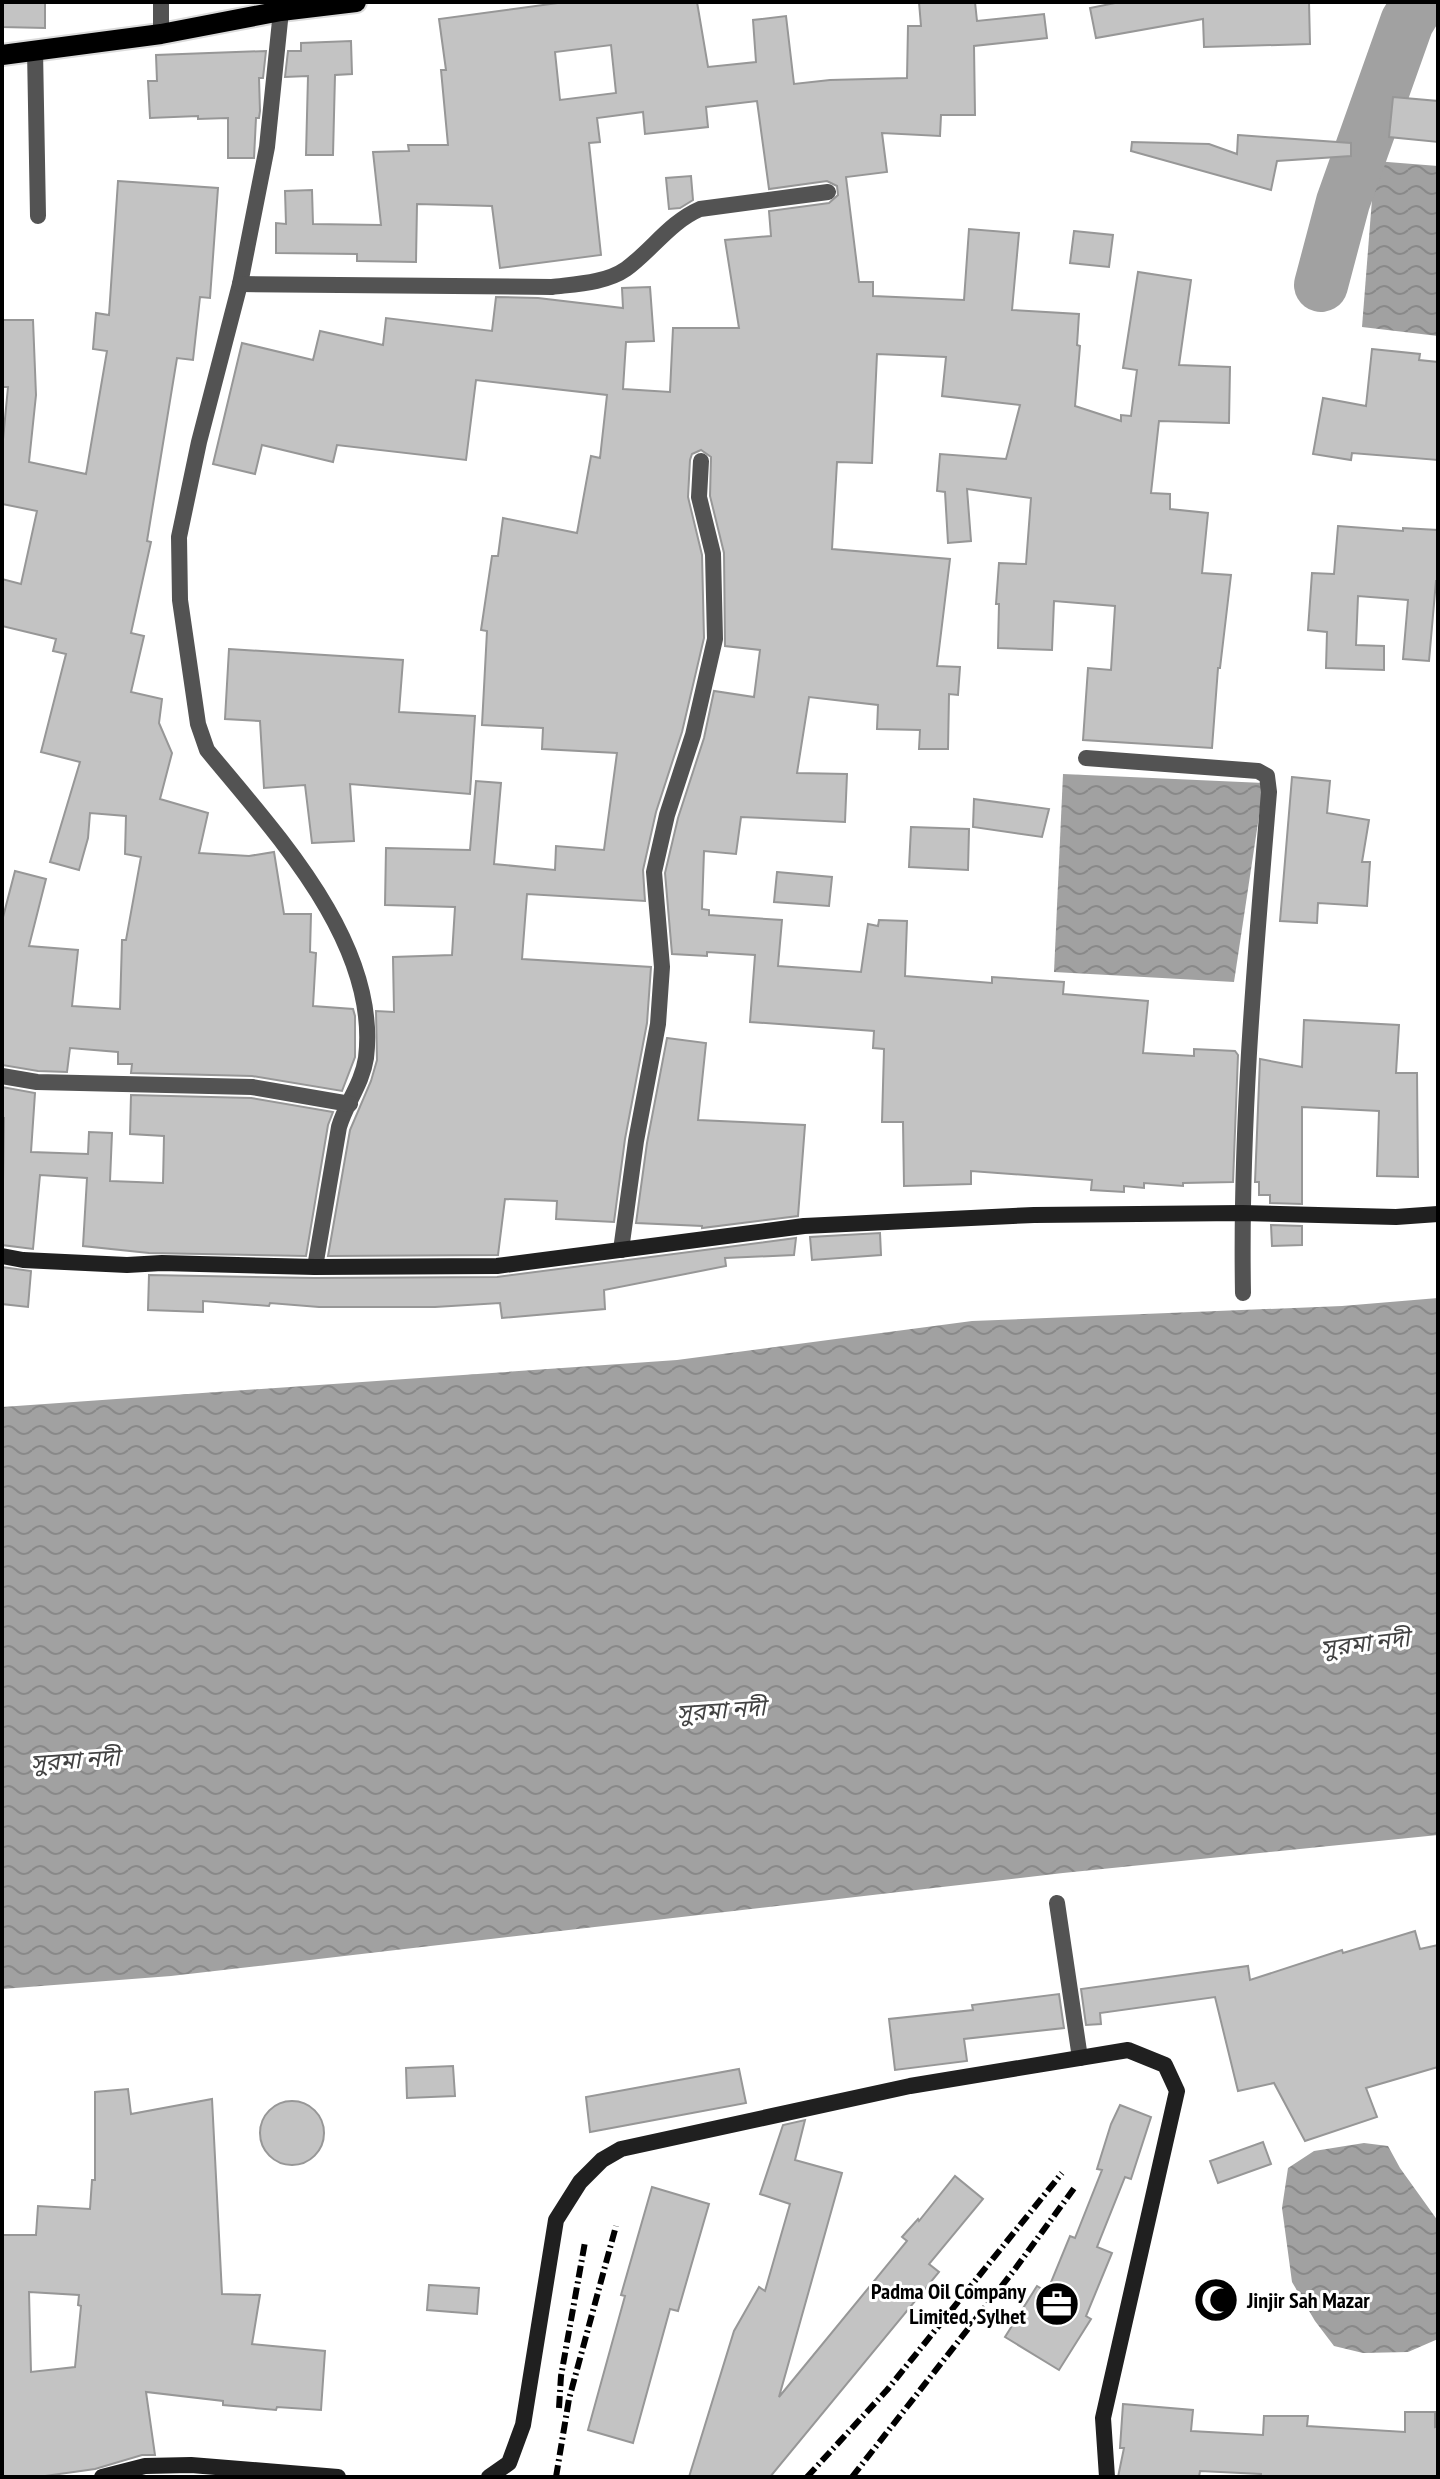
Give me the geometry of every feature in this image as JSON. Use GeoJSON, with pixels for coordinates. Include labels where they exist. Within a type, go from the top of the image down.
{"type":"FeatureCollection","features":[{"type":"Feature","properties":{"kind":"main road"},"geometry":{"type":"LineString","coordinates":[[2,55],[161,34],[281,11],[356,2]]}},
{"type":"Feature","properties":{"kind":"street"},"geometry":{"type":"LineString","coordinates":[[161,2],[161,34]]}},
{"type":"Feature","properties":{"kind":"street"},"geometry":{"type":"LineString","coordinates":[[281,11],[267,147],[240,284],[199,442],[179,537],[180,600],[198,724],[207,750],[311,881],[354,961],[365,1009],[366,1058],[360,1083],[343,1113],[339,1127],[315,1267]]}},
{"type":"Feature","properties":{"kind":"street"},"geometry":{"type":"LineString","coordinates":[[35,50],[38,216]]}},
{"type":"Feature","properties":{"kind":"street"},"geometry":{"type":"LineString","coordinates":[[240,284],[552,287],[596,281],[624,271],[682,217],[700,209],[828,192]]}},
{"type":"Feature","properties":{"kind":"street"},"geometry":{"type":"LineString","coordinates":[[621,1250],[636,1141],[658,1024],[662,967],[654,872],[667,815],[693,735],[715,639],[713,554],[699,497],[701,461]]}},
{"type":"Feature","properties":{"kind":"street"},"geometry":{"type":"LineString","coordinates":[[1086,758],[1258,771],[1267,776],[1269,792],[1253,982],[1242,1213],[1243,1293]]}},
{"type":"Feature","properties":{"kind":"street"},"geometry":{"type":"LineString","coordinates":[[2,1076],[37,1082],[252,1087],[350,1104]]}},
{"type":"Feature","properties":{"kind":"street"},"geometry":{"type":"LineString","coordinates":[[2,1256],[92,1264],[497,1266],[804,1226],[1034,1215],[1242,1213],[1396,1217],[1438,1214]]}},
{"type":"Feature","properties":{"kind":"street"},"geometry":{"type":"LineString","coordinates":[[1057,1903],[1080,2058]]}},
{"type":"Feature","properties":{"kind":"street"},"geometry":{"type":"LineString","coordinates":[[489,2477],[509,2463],[523,2425],[556,2220],[580,2182],[602,2160],[621,2149],[910,2086],[1128,2050],[1165,2065],[1177,2091],[1103,2418],[1107,2477]]}},
{"type":"Feature","properties":{"kind":"street"},"geometry":{"type":"LineString","coordinates":[[102,2477],[145,2466],[191,2465],[338,2477]]}},
{"type":"Feature","properties":{"kind":"water"},"geometry":{"type":"Polygon","coordinates":[[[1375,161],[1438,166],[1438,336],[1362,327],[1375,161]]]}},
{"type":"Feature","properties":{"kind":"water"},"geometry":{"type":"Polygon","coordinates":[[[1063,774],[1264,783],[1234,982],[1054,972],[1063,774]]]}},
{"type":"Feature","properties":{"kind":"water","name":"সুরমা নদী"},"geometry":{"type":"Polygon","coordinates":[[[1438,1298],[1438,1835],[1063,1873],[171,1976],[2,1989],[2,1407],[677,1360],[972,1321],[1342,1306],[1438,1298]]]}},
{"type":"Feature","properties":{"kind":"water"},"geometry":{"type":"Polygon","coordinates":[[[1364,2143],[1388,2146],[1438,2221],[1438,2339],[1408,2352],[1363,2353],[1334,2346],[1292,2282],[1282,2208],[1288,2168],[1314,2151],[1364,2143]]]}},
{"type":"Feature","properties":{"kind":"building"},"geometry":{"type":"Polygon","coordinates":[[[2,2],[45,2],[45,28],[2,27],[2,2]]]}},
{"type":"Feature","properties":{"kind":"building"},"geometry":{"type":"Polygon","coordinates":[[[565,2],[697,2],[708,67],[756,62],[753,20],[786,16],[794,84],[907,78],[908,26],[921,26],[919,2],[975,2],[977,21],[1044,14],[1047,38],[974,46],[975,115],[941,115],[940,136],[882,133],[887,172],[846,177],[859,282],[873,282],[873,296],[964,300],[969,229],[1019,233],[1012,310],[1079,314],[1075,406],[1121,421],[1121,415],[1131,416],[1137,370],[1123,368],[1138,272],[1191,280],[1179,365],[1230,367],[1229,423],[1159,421],[1151,493],[1170,494],[1170,509],[1208,513],[1202,573],[1231,575],[1218,668],[1212,748],[1083,740],[1088,668],[1111,670],[1115,606],[1054,601],[1052,650],[998,648],[999,604],[996,604],[999,563],[1026,564],[1031,498],[967,489],[971,541],[948,543],[945,492],[937,491],[940,454],[1006,459],[1020,405],[942,396],[946,357],[877,354],[872,463],[837,462],[832,549],[950,559],[937,666],[960,667],[958,695],[949,694],[948,749],[919,749],[920,730],[877,729],[878,705],[809,697],[797,773],[847,774],[845,822],[741,817],[736,854],[704,851],[702,909],[709,910],[709,915],[782,920],[778,966],[861,972],[868,924],[878,926],[879,920],[907,921],[905,976],[992,983],[992,977],[1064,982],[1063,994],[1148,1001],[1143,1053],[1194,1056],[1194,1049],[1235,1051],[1238,1055],[1233,1182],[1183,1183],[1183,1186],[1144,1183],[1144,1188],[1124,1186],[1124,1192],[1091,1190],[1092,1180],[971,1171],[971,1184],[904,1186],[903,1122],[882,1122],[884,1049],[873,1048],[874,1031],[750,1022],[755,955],[707,952],[707,956],[672,954],[665,873],[678,818],[704,738],[714,691],[754,697],[760,650],[725,646],[724,553],[710,496],[711,457],[701,450],[692,454],[690,460],[688,497],[702,555],[704,638],[682,732],[656,812],[643,870],[645,901],[527,894],[522,959],[651,967],[647,1023],[625,1139],[614,1222],[556,1219],[557,1201],[505,1199],[498,1255],[328,1256],[350,1130],[377,1060],[376,1011],[394,1012],[393,957],[452,955],[455,907],[385,905],[386,848],[470,850],[476,781],[501,783],[494,864],[555,870],[556,846],[604,850],[617,753],[542,749],[543,728],[482,725],[487,631],[481,630],[492,556],[498,556],[503,518],[577,533],[591,456],[600,458],[607,395],[476,380],[466,460],[337,445],[333,462],[262,445],[255,474],[213,464],[242,343],[313,360],[320,331],[383,345],[386,318],[492,331],[496,297],[538,298],[623,308],[622,288],[650,287],[654,341],[626,342],[623,389],[670,392],[673,328],[739,328],[725,240],[771,236],[769,211],[829,203],[838,195],[837,186],[827,181],[769,189],[757,101],[706,107],[708,127],[645,134],[643,112],[597,118],[600,142],[589,143],[601,255],[500,268],[492,206],[417,204],[416,262],[357,261],[357,254],[276,253],[276,223],[286,224],[285,191],[312,190],[313,224],[381,225],[373,152],[409,151],[408,145],[448,145],[441,70],[446,70],[439,19],[565,2]],[[611,45],[555,52],[560,100],[616,93],[611,45]]]}},
{"type":"Feature","properties":{"kind":"building"},"geometry":{"type":"Polygon","coordinates":[[[1120,2],[1309,2],[1310,44],[1204,47],[1203,19],[1096,38],[1090,8],[1120,2]]]}},
{"type":"Feature","properties":{"kind":"building"},"geometry":{"type":"Polygon","coordinates":[[[351,41],[352,74],[335,75],[333,155],[306,155],[308,76],[285,77],[288,51],[301,51],[301,43],[351,41]]]}},
{"type":"Feature","properties":{"kind":"building"},"geometry":{"type":"Polygon","coordinates":[[[266,51],[263,78],[259,78],[260,111],[259,118],[256,118],[254,158],[228,158],[228,118],[150,118],[148,81],[157,81],[156,55],[266,51]]]}},
{"type":"Feature","properties":{"kind":"building"},"geometry":{"type":"Polygon","coordinates":[[[1393,97],[1438,101],[1438,142],[1389,137],[1393,97]]]}},
{"type":"Feature","properties":{"kind":"building"},"geometry":{"type":"Polygon","coordinates":[[[1238,135],[1351,143],[1351,156],[1277,161],[1271,190],[1131,151],[1132,142],[1209,144],[1237,154],[1238,135]]]}},
{"type":"Feature","properties":{"kind":"building"},"geometry":{"type":"Polygon","coordinates":[[[691,176],[693,200],[680,208],[669,209],[666,178],[691,176]]]}},
{"type":"Feature","properties":{"kind":"building"},"geometry":{"type":"Polygon","coordinates":[[[118,181],[218,188],[210,298],[200,297],[193,360],[177,358],[147,541],[151,542],[131,633],[144,636],[131,692],[162,699],[159,723],[172,753],[160,799],[208,813],[199,853],[249,856],[274,852],[284,914],[311,914],[310,952],[316,953],[313,1006],[353,1009],[355,1016],[355,1057],[342,1091],[252,1076],[131,1073],[132,1064],[118,1064],[118,1052],[70,1048],[67,1072],[2,1065],[2,921],[15,871],[46,879],[29,946],[78,950],[72,1006],[120,1009],[122,940],[126,940],[141,857],[125,854],[126,816],[90,813],[88,838],[79,870],[50,862],[80,762],[41,752],[66,654],[53,651],[56,639],[2,626],[2,579],[21,584],[37,511],[2,504],[2,450],[8,387],[2,387],[2,320],[33,320],[36,395],[29,462],[86,474],[107,351],[93,349],[96,313],[109,315],[118,181]]]}},
{"type":"Feature","properties":{"kind":"building"},"geometry":{"type":"Polygon","coordinates":[[[1074,231],[1113,235],[1109,267],[1070,263],[1074,231]]]}},
{"type":"Feature","properties":{"kind":"building"},"geometry":{"type":"Polygon","coordinates":[[[1372,349],[1420,354],[1419,360],[1438,362],[1438,460],[1352,453],[1351,460],[1313,454],[1323,398],[1366,406],[1372,349]]]}},
{"type":"Feature","properties":{"kind":"building"},"geometry":{"type":"Polygon","coordinates":[[[1338,526],[1438,530],[1438,581],[1429,661],[1403,659],[1408,600],[1358,596],[1356,645],[1384,646],[1384,670],[1326,668],[1327,632],[1308,630],[1312,573],[1334,574],[1338,526]]]}},
{"type":"Feature","properties":{"kind":"building"},"geometry":{"type":"Polygon","coordinates":[[[229,649],[403,660],[399,712],[475,716],[470,794],[350,784],[354,841],[312,843],[305,785],[264,788],[260,721],[225,719],[229,649]]]}},
{"type":"Feature","properties":{"kind":"building"},"geometry":{"type":"Polygon","coordinates":[[[1292,777],[1330,781],[1327,813],[1369,820],[1362,862],[1370,862],[1367,906],[1318,903],[1317,923],[1280,921],[1292,777]]]}},
{"type":"Feature","properties":{"kind":"building"},"geometry":{"type":"Polygon","coordinates":[[[974,799],[1049,809],[1042,837],[973,827],[974,799]]]}},
{"type":"Feature","properties":{"kind":"building"},"geometry":{"type":"Polygon","coordinates":[[[911,827],[969,829],[968,870],[909,867],[911,827]]]}},
{"type":"Feature","properties":{"kind":"building"},"geometry":{"type":"Polygon","coordinates":[[[777,872],[832,877],[829,906],[774,902],[777,872]]]}},
{"type":"Feature","properties":{"kind":"building"},"geometry":{"type":"Polygon","coordinates":[[[1304,1020],[1399,1025],[1396,1073],[1417,1073],[1418,1177],[1377,1176],[1379,1111],[1302,1107],[1302,1204],[1270,1203],[1270,1195],[1259,1195],[1259,1182],[1255,1182],[1260,1059],[1302,1067],[1304,1020]]]}},
{"type":"Feature","properties":{"kind":"building"},"geometry":{"type":"Polygon","coordinates":[[[667,1038],[706,1043],[698,1120],[805,1125],[798,1216],[702,1228],[636,1223],[667,1038]]]}},
{"type":"Feature","properties":{"kind":"building"},"geometry":{"type":"Polygon","coordinates":[[[2,1087],[35,1093],[31,1152],[88,1154],[89,1132],[112,1133],[110,1181],[163,1183],[164,1136],[130,1134],[131,1095],[251,1098],[333,1112],[328,1125],[306,1256],[149,1253],[83,1246],[87,1178],[40,1175],[33,1249],[2,1245],[2,1087]]]}},
{"type":"Feature","properties":{"kind":"building"},"geometry":{"type":"Polygon","coordinates":[[[1271,1225],[1302,1226],[1302,1245],[1272,1246],[1271,1225]]]}},
{"type":"Feature","properties":{"kind":"building"},"geometry":{"type":"Polygon","coordinates":[[[880,1233],[881,1255],[812,1260],[810,1237],[880,1233]]]}},
{"type":"Feature","properties":{"kind":"building"},"geometry":{"type":"Polygon","coordinates":[[[796,1238],[794,1255],[725,1258],[726,1266],[604,1290],[605,1309],[502,1318],[500,1303],[435,1307],[319,1307],[203,1301],[203,1312],[148,1310],[149,1275],[497,1277],[796,1238]]]}},
{"type":"Feature","properties":{"kind":"building"},"geometry":{"type":"Polygon","coordinates":[[[2,1267],[31,1271],[28,1307],[2,1304],[2,1267]]]}},
{"type":"Feature","properties":{"kind":"building"},"geometry":{"type":"Polygon","coordinates":[[[1415,1931],[1420,1949],[1438,1945],[1438,2067],[1366,2088],[1377,2117],[1305,2141],[1274,2083],[1238,2091],[1215,1997],[1100,2013],[1101,2024],[1086,2025],[1081,1989],[1248,1966],[1250,1980],[1342,1950],[1343,1953],[1415,1931]]]}},
{"type":"Feature","properties":{"kind":"building"},"geometry":{"type":"Polygon","coordinates":[[[1059,1994],[1064,2028],[964,2039],[967,2061],[895,2070],[889,2019],[973,2010],[972,2005],[1059,1994]]]}},
{"type":"Feature","properties":{"kind":"building"},"geometry":{"type":"Polygon","coordinates":[[[453,2066],[455,2096],[407,2098],[406,2068],[453,2066]]]}},
{"type":"Feature","properties":{"kind":"building"},"geometry":{"type":"Polygon","coordinates":[[[739,2069],[746,2103],[590,2132],[586,2097],[739,2069]]]}},
{"type":"Feature","properties":{"kind":"building"},"geometry":{"type":"Polygon","coordinates":[[[128,2089],[131,2114],[212,2099],[222,2294],[260,2295],[252,2344],[325,2351],[321,2410],[223,2405],[223,2401],[146,2392],[155,2455],[142,2455],[95,2469],[38,2477],[2,2477],[2,2235],[36,2235],[38,2206],[90,2209],[92,2180],[95,2180],[95,2092],[128,2089]],[[29,2292],[31,2372],[75,2367],[81,2306],[78,2305],[79,2295],[29,2292]]]}},
{"type":"Feature","properties":{"kind":"building"},"geometry":{"type":"Polygon","coordinates":[[[286,2101],[298,2101],[315,2110],[322,2121],[322,2145],[315,2156],[298,2165],[286,2165],[274,2160],[265,2151],[260,2139],[260,2127],[265,2115],[274,2106],[286,2101]]]}},
{"type":"Feature","properties":{"kind":"building"},"geometry":{"type":"Polygon","coordinates":[[[1120,2105],[1151,2117],[1131,2179],[1125,2177],[1097,2247],[1112,2253],[1086,2316],[1091,2319],[1059,2370],[1005,2337],[1037,2286],[1047,2292],[1070,2236],[1075,2238],[1102,2170],[1097,2169],[1120,2105]]]}},
{"type":"Feature","properties":{"kind":"building"},"geometry":{"type":"Polygon","coordinates":[[[805,2120],[795,2160],[842,2173],[779,2397],[907,2241],[902,2237],[955,2176],[983,2199],[929,2264],[939,2272],[770,2477],[689,2477],[734,2331],[759,2287],[765,2291],[790,2204],[760,2194],[783,2125],[805,2120]]]}},
{"type":"Feature","properties":{"kind":"building"},"geometry":{"type":"Polygon","coordinates":[[[1263,2142],[1271,2164],[1218,2183],[1210,2161],[1263,2142]]]}},
{"type":"Feature","properties":{"kind":"building"},"geometry":{"type":"Polygon","coordinates":[[[652,2187],[709,2204],[678,2311],[670,2309],[633,2443],[588,2430],[625,2296],[621,2295],[652,2187]]]}},
{"type":"Feature","properties":{"kind":"building"},"geometry":{"type":"Polygon","coordinates":[[[429,2285],[479,2288],[477,2314],[427,2310],[429,2285]]]}},
{"type":"Feature","properties":{"kind":"building"},"geometry":{"type":"Polygon","coordinates":[[[1123,2404],[1193,2410],[1191,2431],[1263,2435],[1264,2416],[1308,2416],[1307,2426],[1405,2432],[1405,2412],[1435,2412],[1438,2477],[1261,2477],[1261,2474],[1200,2471],[1199,2477],[1118,2477],[1124,2448],[1120,2448],[1123,2404]]]}},
{"type":"Feature","properties":{"kind":"waterway"},"geometry":{"type":"LineString","coordinates":[[1321,285],[1343,202],[1407,22],[1419,2]]}},
{"type":"Feature","properties":{"kind":"railway"},"geometry":{"type":"LineString","coordinates":[[807,2477],[887,2390],[1062,2173]]}},
{"type":"Feature","properties":{"kind":"railway"},"geometry":{"type":"LineString","coordinates":[[852,2477],[1015,2269],[1075,2187]]}},
{"type":"Feature","properties":{"kind":"railway"},"geometry":{"type":"LineString","coordinates":[[556,2477],[569,2399],[616,2226]]}},
{"type":"Feature","properties":{"kind":"railway"},"geometry":{"type":"LineString","coordinates":[[559,2408],[561,2376],[585,2242]]}},
{"type":"Feature","properties":{"kind":"place","name":"Jinjir Sah Mazar"},"geometry":{"type":"Point","coordinates":[1216,2300]}},
{"type":"Feature","properties":{"kind":"place","name":"Padma Oil Company Limited, Sylhet"},"geometry":{"type":"Point","coordinates":[1057,2304]}}]}
